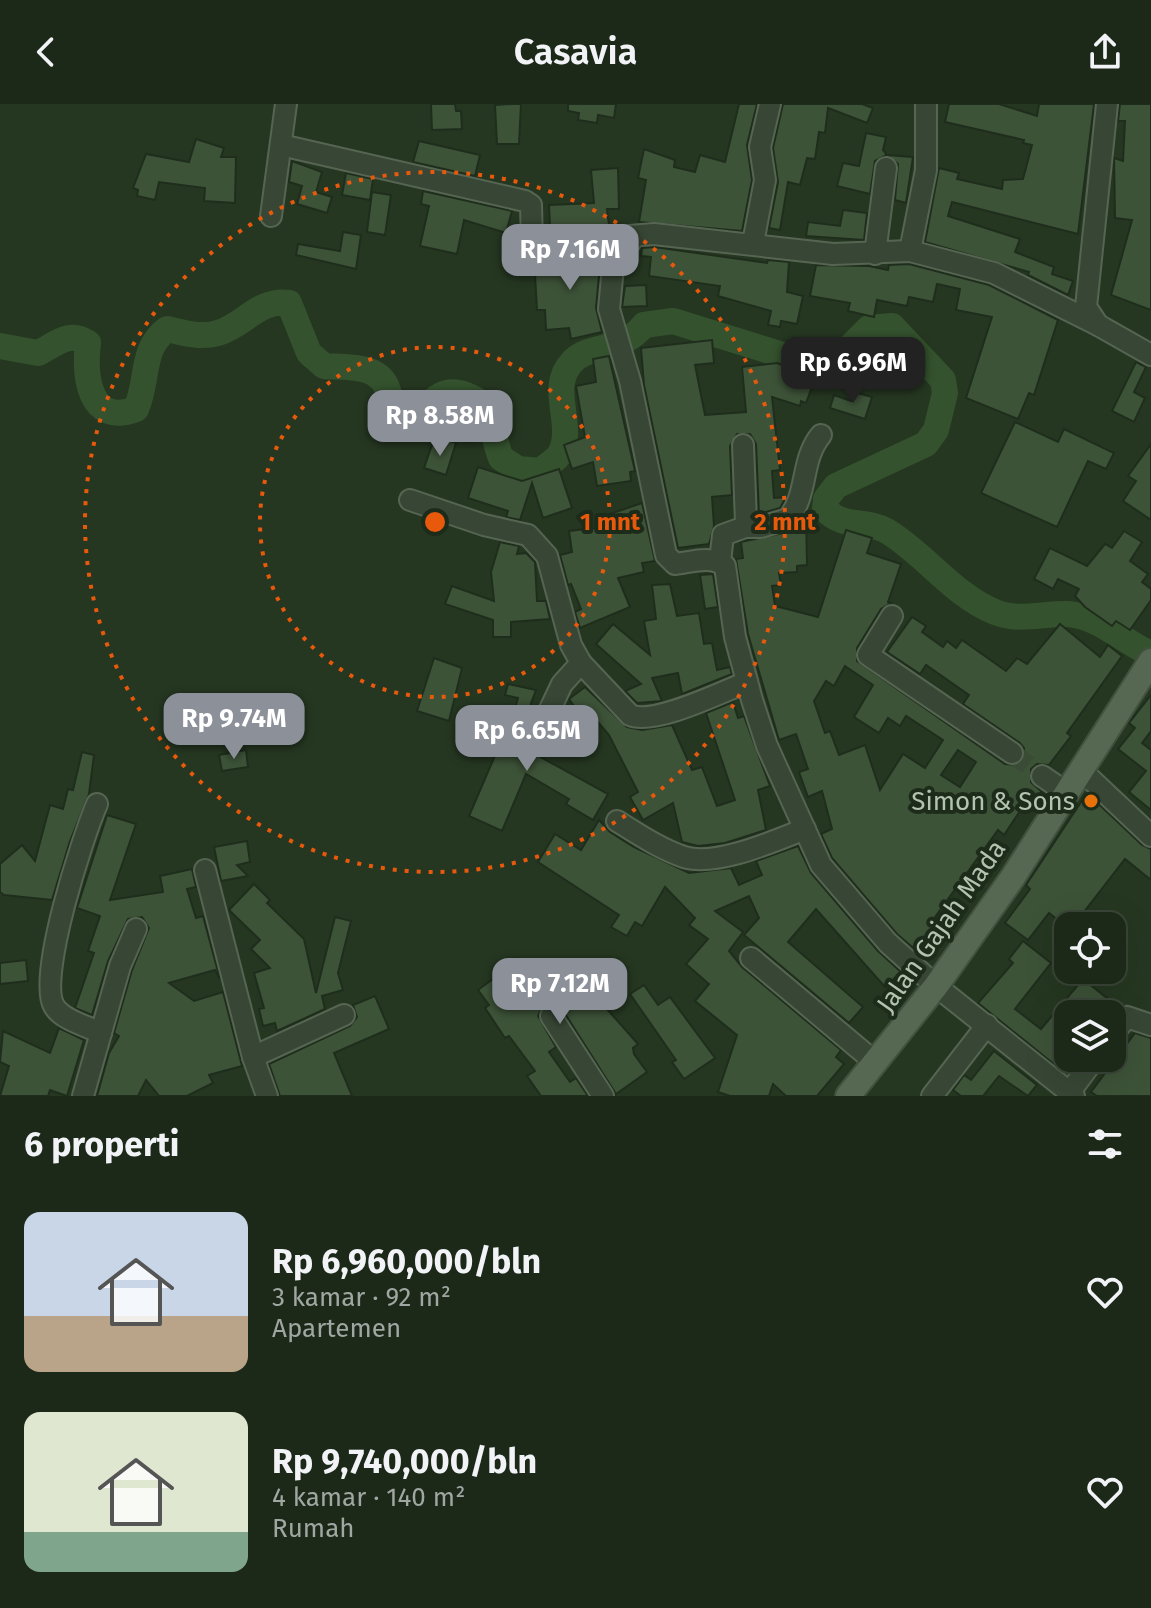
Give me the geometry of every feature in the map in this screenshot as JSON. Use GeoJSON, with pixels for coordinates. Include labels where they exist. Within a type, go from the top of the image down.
{"type":"FeatureCollection","features":[{"type":"Feature","properties":{"kind":"main road","name":"Jalan Gajah Mada"},"geometry":{"type":"LineString","coordinates":[[852,1094],[936,986],[1067,793],[1147,667]]}},
{"type":"Feature","properties":{"kind":"street"},"geometry":{"type":"LineString","coordinates":[[271,216],[286,104]]}},
{"type":"Feature","properties":{"kind":"street"},"geometry":{"type":"LineString","coordinates":[[753,243],[765,180],[760,147],[770,104]]}},
{"type":"Feature","properties":{"kind":"street"},"geometry":{"type":"LineString","coordinates":[[910,251],[926,170],[926,104]]}},
{"type":"Feature","properties":{"kind":"street"},"geometry":{"type":"LineString","coordinates":[[1098,325],[1086,307],[1107,104]]}},
{"type":"Feature","properties":{"kind":"street"},"geometry":{"type":"LineString","coordinates":[[281,145],[525,201],[531,205],[532,244],[654,234],[833,254],[910,251],[994,273],[1151,355]]}},
{"type":"Feature","properties":{"kind":"street"},"geometry":{"type":"LineString","coordinates":[[875,254],[886,168]]}},
{"type":"Feature","properties":{"kind":"street"},"geometry":{"type":"LineString","coordinates":[[633,238],[622,249],[610,277],[609,309],[624,356],[666,555],[675,564],[720,562],[725,566],[735,637],[767,746],[821,865],[888,943],[936,986],[1071,1094],[1086,1072]]}},
{"type":"Feature","properties":{"kind":"street"},"geometry":{"type":"LineString","coordinates":[[720,562],[723,535],[745,527],[761,527],[788,519],[805,486],[807,457],[821,435]]}},
{"type":"Feature","properties":{"kind":"street"},"geometry":{"type":"LineString","coordinates":[[743,445],[745,527]]}},
{"type":"Feature","properties":{"kind":"street"},"geometry":{"type":"LineString","coordinates":[[410,500],[484,525],[528,535],[547,556],[571,645],[581,663],[630,715],[640,719],[747,682]]}},
{"type":"Feature","properties":{"kind":"street"},"geometry":{"type":"LineString","coordinates":[[892,616],[868,655],[1012,753]]}},
{"type":"Feature","properties":{"kind":"street"},"geometry":{"type":"LineString","coordinates":[[543,724],[562,684],[581,663]]}},
{"type":"Feature","properties":{"kind":"street"},"geometry":{"type":"LineString","coordinates":[[1081,770],[1151,836]]}},
{"type":"Feature","properties":{"kind":"street"},"geometry":{"type":"LineString","coordinates":[[1042,776],[1067,793]]}},
{"type":"Feature","properties":{"kind":"street"},"geometry":{"type":"LineString","coordinates":[[97,804],[82,837],[65,903],[51,968],[51,1002],[59,1013],[101,1033]]}},
{"type":"Feature","properties":{"kind":"street"},"geometry":{"type":"LineString","coordinates":[[617,821],[669,850],[696,859],[753,848],[805,829]]}},
{"type":"Feature","properties":{"kind":"street"},"geometry":{"type":"LineString","coordinates":[[205,870],[253,1057],[267,1096]]}},
{"type":"Feature","properties":{"kind":"street"},"geometry":{"type":"LineString","coordinates":[[83,1096],[120,966],[136,929]]}},
{"type":"Feature","properties":{"kind":"street"},"geometry":{"type":"LineString","coordinates":[[751,958],[876,1063]]}},
{"type":"Feature","properties":{"kind":"street"},"geometry":{"type":"LineString","coordinates":[[253,1057],[344,1015]]}},
{"type":"Feature","properties":{"kind":"street"},"geometry":{"type":"LineString","coordinates":[[551,1016],[603,1096]]}},
{"type":"Feature","properties":{"kind":"street"},"geometry":{"type":"LineString","coordinates":[[1126,1018],[1151,1025]]}},
{"type":"Feature","properties":{"kind":"street"},"geometry":{"type":"LineString","coordinates":[[932,1096],[987,1025]]}},
{"type":"Feature","properties":{"kind":"building"},"geometry":{"type":"Polygon","coordinates":[[[431,104],[455,104],[456,111],[461,111],[462,129],[432,130],[431,104]]]}},
{"type":"Feature","properties":{"kind":"building"},"geometry":{"type":"Polygon","coordinates":[[[521,104],[519,144],[497,144],[495,105],[521,104]]]}},
{"type":"Feature","properties":{"kind":"building"},"geometry":{"type":"Polygon","coordinates":[[[568,104],[616,104],[614,118],[598,115],[597,123],[578,120],[579,113],[568,111],[568,104]]]}},
{"type":"Feature","properties":{"kind":"building"},"geometry":{"type":"Polygon","coordinates":[[[739,104],[757,104],[747,145],[752,180],[742,231],[639,222],[646,180],[638,178],[644,149],[675,160],[674,167],[695,172],[700,155],[725,162],[739,104]]]}},
{"type":"Feature","properties":{"kind":"building"},"geometry":{"type":"Polygon","coordinates":[[[783,104],[862,104],[873,108],[867,123],[828,108],[825,133],[819,132],[815,159],[807,158],[800,185],[788,182],[780,230],[769,228],[778,182],[773,148],[783,104]]]}},
{"type":"Feature","properties":{"kind":"building"},"geometry":{"type":"Polygon","coordinates":[[[949,104],[999,104],[1037,116],[1039,104],[1094,104],[1078,234],[952,202],[948,216],[1020,239],[1015,252],[1054,267],[1052,274],[1073,281],[1068,295],[1028,275],[1029,272],[925,242],[939,168],[959,173],[957,179],[1002,189],[1003,180],[1023,179],[1032,145],[1023,143],[1024,140],[945,122],[949,104]]]}},
{"type":"Feature","properties":{"kind":"building"},"geometry":{"type":"Polygon","coordinates":[[[1120,104],[1151,104],[1151,310],[1111,295],[1132,220],[1115,218],[1114,158],[1123,161],[1125,121],[1118,121],[1120,104]]]}},
{"type":"Feature","properties":{"kind":"building"},"geometry":{"type":"Polygon","coordinates":[[[866,133],[886,137],[883,150],[887,155],[875,161],[870,194],[837,186],[843,163],[859,166],[866,133]]]}},
{"type":"Feature","properties":{"kind":"building"},"geometry":{"type":"Polygon","coordinates":[[[196,139],[224,148],[221,157],[236,157],[235,203],[204,201],[205,188],[159,182],[155,200],[137,196],[138,190],[133,188],[146,154],[189,162],[196,139]]]}},
{"type":"Feature","properties":{"kind":"building"},"geometry":{"type":"Polygon","coordinates":[[[419,141],[480,155],[475,176],[413,162],[419,141]]]}},
{"type":"Feature","properties":{"kind":"building"},"geometry":{"type":"Polygon","coordinates":[[[887,155],[913,157],[906,203],[895,200],[898,164],[887,155]]]}},
{"type":"Feature","properties":{"kind":"building"},"geometry":{"type":"Polygon","coordinates":[[[292,161],[322,172],[316,192],[332,197],[327,213],[297,204],[302,186],[289,182],[292,161]]]}},
{"type":"Feature","properties":{"kind":"building"},"geometry":{"type":"Polygon","coordinates":[[[618,168],[619,209],[607,209],[609,225],[547,230],[550,227],[549,205],[594,203],[591,170],[618,168]]]}},
{"type":"Feature","properties":{"kind":"building"},"geometry":{"type":"Polygon","coordinates":[[[346,173],[373,179],[370,200],[342,195],[346,173]]]}},
{"type":"Feature","properties":{"kind":"building"},"geometry":{"type":"Polygon","coordinates":[[[423,191],[512,211],[506,233],[464,220],[457,254],[420,246],[429,206],[421,204],[423,191]]]}},
{"type":"Feature","properties":{"kind":"building"},"geometry":{"type":"Polygon","coordinates":[[[372,192],[391,195],[385,235],[367,232],[372,192]]]}},
{"type":"Feature","properties":{"kind":"building"},"geometry":{"type":"Polygon","coordinates":[[[843,210],[867,213],[864,240],[806,236],[808,222],[840,226],[843,210]]]}},
{"type":"Feature","properties":{"kind":"building"},"geometry":{"type":"Polygon","coordinates":[[[343,232],[361,235],[356,269],[296,255],[298,244],[340,251],[343,232]]]}},
{"type":"Feature","properties":{"kind":"building"},"geometry":{"type":"Polygon","coordinates":[[[654,247],[767,263],[768,260],[789,262],[787,292],[803,296],[797,324],[781,321],[780,327],[768,325],[771,311],[718,296],[720,286],[649,276],[651,257],[641,256],[642,248],[654,247]]]}},
{"type":"Feature","properties":{"kind":"building"},"geometry":{"type":"Polygon","coordinates":[[[608,251],[600,265],[596,308],[602,332],[571,339],[569,328],[546,330],[545,310],[537,310],[534,257],[608,251]]]}},
{"type":"Feature","properties":{"kind":"building"},"geometry":{"type":"Polygon","coordinates":[[[909,264],[989,285],[1058,320],[1034,395],[1029,393],[1018,419],[966,398],[992,317],[956,310],[960,289],[937,284],[933,302],[909,297],[907,306],[877,300],[874,317],[848,311],[850,303],[810,296],[816,265],[869,266],[888,270],[889,265],[909,264]]]}},
{"type":"Feature","properties":{"kind":"building"},"geometry":{"type":"Polygon","coordinates":[[[646,285],[647,306],[622,307],[625,286],[646,285]]]}},
{"type":"Feature","properties":{"kind":"building"},"geometry":{"type":"Polygon","coordinates":[[[712,340],[714,363],[695,365],[705,415],[746,412],[742,367],[777,363],[794,369],[790,380],[812,387],[806,403],[801,401],[800,406],[772,397],[780,470],[772,471],[774,498],[786,497],[780,508],[759,514],[756,444],[750,434],[737,434],[730,446],[732,495],[712,497],[714,526],[709,544],[678,548],[644,385],[641,348],[712,340]]]}},
{"type":"Feature","properties":{"kind":"building"},"geometry":{"type":"Polygon","coordinates":[[[609,356],[635,471],[630,472],[631,481],[597,486],[593,462],[572,469],[564,445],[585,437],[576,386],[596,382],[593,359],[609,356]]]}},
{"type":"Feature","properties":{"kind":"building"},"geometry":{"type":"Polygon","coordinates":[[[1136,362],[1146,367],[1134,392],[1145,398],[1134,422],[1112,411],[1136,362]]]}},
{"type":"Feature","properties":{"kind":"building"},"geometry":{"type":"Polygon","coordinates":[[[854,392],[872,397],[865,419],[830,408],[834,395],[851,401],[854,392]]]}},
{"type":"Feature","properties":{"kind":"building"},"geometry":{"type":"Polygon","coordinates":[[[454,409],[476,412],[473,442],[450,440],[454,409]]]}},
{"type":"Feature","properties":{"kind":"building"},"geometry":{"type":"Polygon","coordinates":[[[1015,422],[1058,442],[1064,429],[1114,453],[1106,469],[1088,461],[1057,527],[981,493],[1015,422]]]}},
{"type":"Feature","properties":{"kind":"building"},"geometry":{"type":"Polygon","coordinates":[[[445,439],[456,443],[446,475],[424,468],[432,445],[442,448],[445,439]]]}},
{"type":"Feature","properties":{"kind":"building"},"geometry":{"type":"Polygon","coordinates":[[[1151,444],[1151,520],[1123,501],[1136,481],[1128,476],[1151,444]]]}},
{"type":"Feature","properties":{"kind":"building"},"geometry":{"type":"Polygon","coordinates":[[[478,467],[522,481],[559,469],[572,508],[543,518],[532,483],[520,520],[506,517],[508,511],[468,498],[478,467]]]}},
{"type":"Feature","properties":{"kind":"building"},"geometry":{"type":"Polygon","coordinates":[[[642,503],[655,561],[642,563],[644,572],[618,578],[630,607],[580,628],[575,612],[581,609],[571,584],[568,585],[560,555],[572,552],[569,531],[613,526],[610,514],[642,503]]]}},
{"type":"Feature","properties":{"kind":"building"},"geometry":{"type":"Polygon","coordinates":[[[806,515],[807,565],[797,566],[797,572],[779,573],[781,585],[772,586],[775,606],[818,617],[846,530],[872,538],[867,553],[901,564],[888,602],[891,603],[881,609],[857,648],[857,661],[1005,764],[1017,765],[1023,760],[1024,748],[1020,743],[963,704],[969,695],[926,665],[920,674],[887,652],[912,617],[926,626],[922,632],[943,647],[947,641],[956,648],[962,640],[1006,671],[1017,658],[1027,664],[1060,624],[1100,657],[1108,645],[1122,656],[1067,733],[1071,736],[1049,765],[1037,764],[1031,769],[1031,782],[1042,792],[1034,803],[1028,799],[1004,835],[998,830],[930,924],[944,935],[925,958],[897,934],[832,858],[821,834],[832,829],[822,791],[808,797],[799,772],[808,769],[796,734],[779,740],[748,634],[736,559],[743,558],[741,542],[792,531],[806,515]],[[845,666],[834,686],[826,681],[814,701],[825,733],[830,731],[839,755],[865,745],[880,790],[903,754],[925,768],[943,740],[906,716],[900,726],[888,718],[879,733],[854,717],[873,685],[845,666]],[[958,750],[941,775],[960,787],[976,762],[958,750]]]}},
{"type":"Feature","properties":{"kind":"building"},"geometry":{"type":"Polygon","coordinates":[[[1124,531],[1142,542],[1130,561],[1148,574],[1142,582],[1151,589],[1151,600],[1130,630],[1116,621],[1112,626],[1085,607],[1075,596],[1079,589],[1058,579],[1053,589],[1034,579],[1050,548],[1087,566],[1105,544],[1112,548],[1124,531]]]}},
{"type":"Feature","properties":{"kind":"building"},"geometry":{"type":"Polygon","coordinates":[[[500,542],[519,546],[517,554],[526,553],[535,562],[537,601],[546,601],[550,619],[511,622],[511,637],[493,637],[493,620],[445,604],[452,586],[494,601],[491,572],[500,542]]]}},
{"type":"Feature","properties":{"kind":"building"},"geometry":{"type":"Polygon","coordinates":[[[713,574],[718,607],[705,609],[700,575],[713,574]]]}},
{"type":"Feature","properties":{"kind":"building"},"geometry":{"type":"Polygon","coordinates":[[[670,584],[677,616],[699,613],[704,644],[712,643],[717,670],[730,667],[732,674],[682,694],[678,673],[652,678],[662,701],[637,703],[625,691],[641,684],[596,644],[613,624],[650,655],[644,621],[656,619],[652,585],[670,584]]]}},
{"type":"Feature","properties":{"kind":"building"},"geometry":{"type":"Polygon","coordinates":[[[434,658],[462,668],[449,721],[417,711],[434,658]]]}},
{"type":"Feature","properties":{"kind":"building"},"geometry":{"type":"Polygon","coordinates":[[[508,684],[536,690],[519,736],[539,744],[535,754],[608,794],[593,820],[566,804],[569,799],[526,774],[502,831],[469,816],[508,731],[518,698],[505,695],[508,684]]]}},
{"type":"Feature","properties":{"kind":"building"},"geometry":{"type":"Polygon","coordinates":[[[585,687],[627,727],[642,730],[672,725],[692,770],[702,767],[717,806],[735,800],[706,713],[733,702],[738,718],[744,716],[770,786],[758,790],[766,830],[725,843],[698,846],[682,842],[673,803],[643,820],[630,797],[638,792],[609,735],[586,708],[579,713],[569,699],[585,687]]]}},
{"type":"Feature","properties":{"kind":"building"},"geometry":{"type":"Polygon","coordinates":[[[1151,695],[1151,731],[1142,743],[1151,750],[1151,810],[1129,792],[1146,771],[1118,749],[1135,728],[1129,723],[1151,695]]]}},
{"type":"Feature","properties":{"kind":"building"},"geometry":{"type":"Polygon","coordinates":[[[246,750],[248,767],[222,771],[219,755],[246,750]]]}},
{"type":"Feature","properties":{"kind":"building"},"geometry":{"type":"Polygon","coordinates":[[[82,752],[94,755],[89,794],[70,841],[52,900],[4,895],[0,892],[0,864],[22,845],[35,861],[50,805],[63,809],[68,789],[73,790],[82,752]]]}},
{"type":"Feature","properties":{"kind":"building"},"geometry":{"type":"Polygon","coordinates":[[[1087,793],[1142,845],[1151,849],[1151,880],[1125,859],[1084,912],[1054,912],[1054,917],[1049,913],[1028,940],[1005,923],[1030,889],[1026,885],[1087,793]]]}},
{"type":"Feature","properties":{"kind":"building"},"geometry":{"type":"Polygon","coordinates":[[[107,815],[136,824],[110,900],[163,892],[160,876],[192,869],[196,887],[187,889],[196,918],[203,916],[220,979],[215,970],[169,983],[194,1001],[223,992],[242,1066],[209,1075],[213,1083],[187,1096],[159,1096],[146,1080],[138,1096],[97,1096],[109,1053],[119,1036],[114,1033],[132,970],[149,928],[142,917],[128,919],[108,961],[92,1015],[75,1008],[94,953],[88,951],[100,916],[77,908],[107,815]]]}},
{"type":"Feature","properties":{"kind":"building"},"geometry":{"type":"Polygon","coordinates":[[[599,820],[610,832],[634,847],[689,873],[731,868],[739,885],[762,875],[756,861],[798,846],[811,873],[878,951],[901,972],[885,987],[816,909],[788,942],[863,1007],[849,1023],[744,935],[759,918],[749,896],[715,911],[743,932],[729,951],[742,967],[841,1050],[836,1057],[844,1064],[817,1096],[786,1096],[773,1084],[769,1096],[730,1096],[718,1092],[737,1035],[695,1001],[709,984],[686,964],[708,939],[689,925],[695,918],[665,887],[642,926],[635,922],[627,936],[611,927],[619,915],[538,862],[555,834],[581,850],[599,820]]]}},
{"type":"Feature","properties":{"kind":"building"},"geometry":{"type":"Polygon","coordinates":[[[247,841],[250,862],[237,865],[248,876],[221,881],[214,847],[247,841]]]}},
{"type":"Feature","properties":{"kind":"building"},"geometry":{"type":"Polygon","coordinates":[[[254,884],[270,900],[267,903],[304,939],[316,993],[335,917],[351,921],[338,973],[343,990],[322,996],[325,1009],[277,1031],[275,1023],[263,1026],[259,1009],[264,1008],[254,973],[270,968],[251,949],[260,940],[229,910],[254,884]]]}},
{"type":"Feature","properties":{"kind":"building"},"geometry":{"type":"Polygon","coordinates":[[[1023,941],[1051,963],[1015,1009],[1041,1029],[1054,1014],[1054,1064],[978,1003],[1013,963],[1009,959],[1023,941]]]}},
{"type":"Feature","properties":{"kind":"building"},"geometry":{"type":"Polygon","coordinates":[[[515,958],[527,975],[549,960],[568,988],[588,973],[610,1004],[606,1008],[638,1044],[633,1048],[634,1054],[647,1072],[616,1094],[562,1009],[550,1003],[543,1006],[538,1016],[556,1047],[549,1052],[570,1082],[576,1078],[588,1096],[541,1096],[527,1076],[535,1071],[509,1036],[505,1038],[485,1008],[489,1005],[478,990],[497,976],[495,972],[515,958]]]}},
{"type":"Feature","properties":{"kind":"building"},"geometry":{"type":"Polygon","coordinates":[[[26,960],[28,981],[0,984],[0,963],[26,960]]]}},
{"type":"Feature","properties":{"kind":"building"},"geometry":{"type":"Polygon","coordinates":[[[1079,984],[1089,984],[1108,999],[1065,1000],[1079,984]]]}},
{"type":"Feature","properties":{"kind":"building"},"geometry":{"type":"Polygon","coordinates":[[[644,985],[658,1005],[670,997],[715,1058],[684,1079],[672,1062],[676,1060],[630,994],[644,985]]]}},
{"type":"Feature","properties":{"kind":"building"},"geometry":{"type":"Polygon","coordinates":[[[375,996],[389,1029],[334,1053],[352,1096],[280,1096],[269,1064],[350,1026],[357,1017],[353,1005],[375,996]]]}},
{"type":"Feature","properties":{"kind":"building"},"geometry":{"type":"Polygon","coordinates":[[[59,1028],[84,1040],[67,1096],[50,1090],[48,1096],[0,1096],[9,1066],[0,1062],[3,1031],[50,1053],[59,1028]]]}},
{"type":"Feature","properties":{"kind":"building"},"geometry":{"type":"Polygon","coordinates":[[[1135,1033],[1151,1038],[1151,1096],[1097,1096],[1091,1092],[1106,1072],[1126,1072],[1126,1045],[1135,1033]]]}},
{"type":"Feature","properties":{"kind":"building"},"geometry":{"type":"Polygon","coordinates":[[[994,1051],[1037,1085],[1028,1096],[999,1076],[983,1096],[961,1096],[953,1090],[964,1075],[971,1080],[994,1051]]]}},
{"type":"Feature","properties":{"kind":"waterway"},"geometry":{"type":"LineString","coordinates":[[0,346],[38,353],[68,338],[81,339],[88,343],[87,370],[93,395],[99,405],[108,411],[120,413],[136,409],[149,355],[158,337],[167,329],[192,334],[218,333],[269,305],[289,303],[309,353],[324,366],[363,369],[380,377],[389,395],[391,428],[401,428],[409,423],[442,395],[453,392],[466,395],[486,410],[501,458],[518,469],[541,471],[560,454],[564,443],[562,384],[572,362],[587,352],[625,340],[644,325],[673,321],[828,369],[869,328],[892,326],[943,380],[945,393],[936,430],[926,444],[836,486],[826,499],[825,509],[847,522],[887,531],[952,585],[995,612],[1013,616],[1079,616],[1100,624],[1151,654]]}},
{"type":"Feature","properties":{"kind":"tunnel"},"geometry":{"type":"LineString","coordinates":[[1012,753],[1042,776]]}},
{"type":"Feature","properties":{"kind":"place","name":"Simon & Sons"},"geometry":{"type":"Point","coordinates":[1091,801]}}]}
